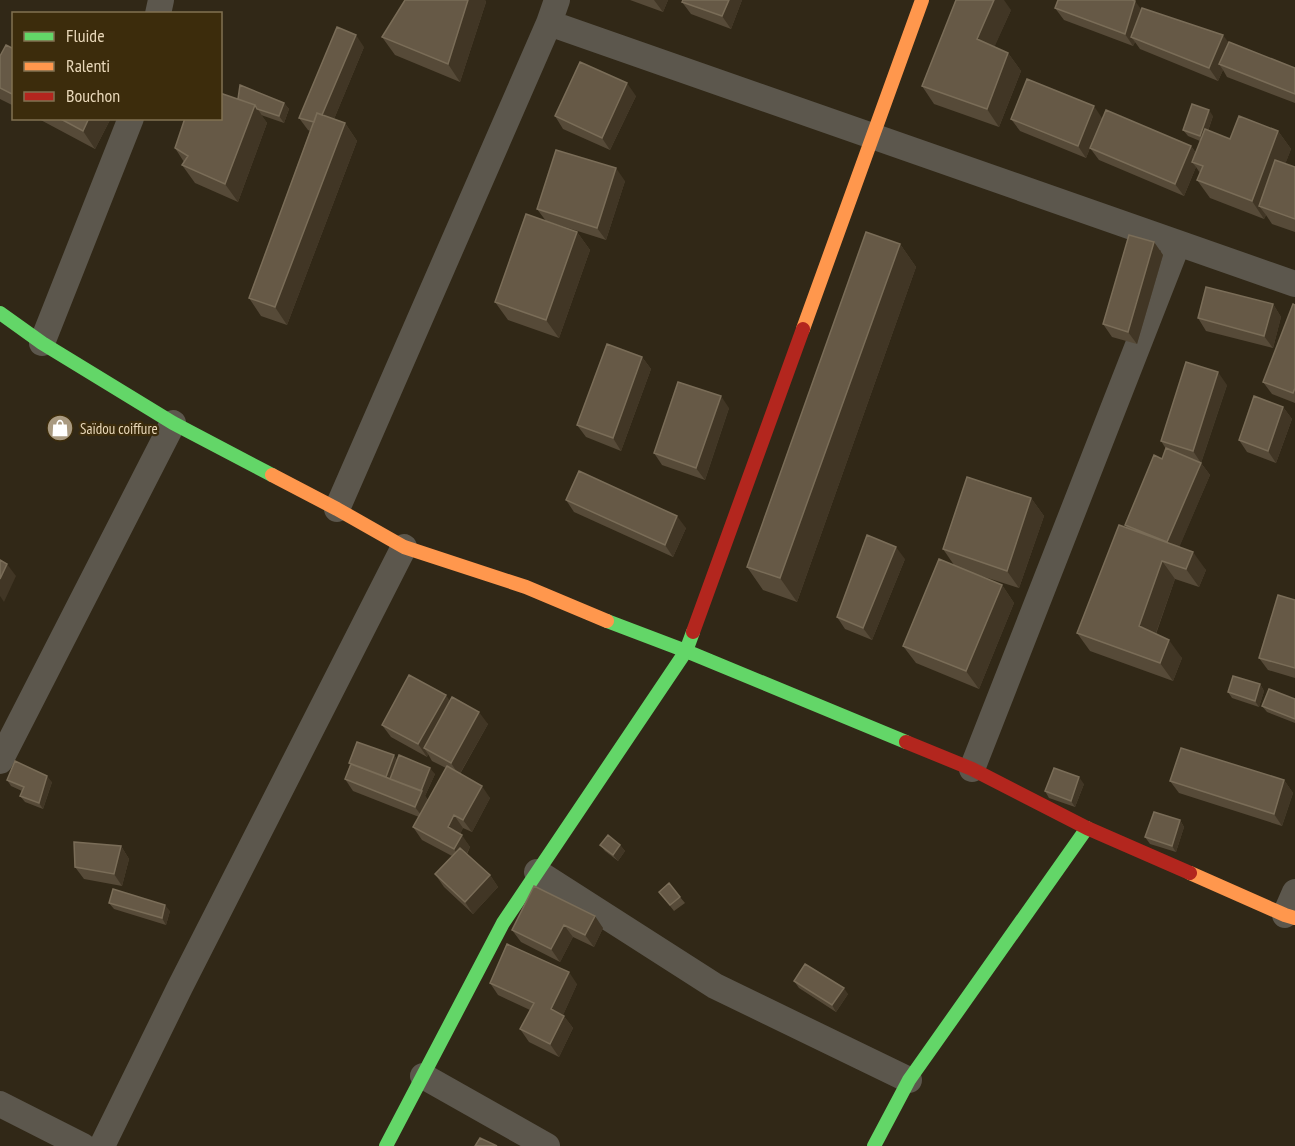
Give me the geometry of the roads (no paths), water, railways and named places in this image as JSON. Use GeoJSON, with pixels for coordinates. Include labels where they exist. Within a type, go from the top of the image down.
{"type":"FeatureCollection","features":[{"type":"Feature","properties":{"kind":"street"},"geometry":{"type":"LineString","coordinates":[[386,1146],[503,923],[686,651],[922,0]]}},
{"type":"Feature","properties":{"kind":"street"},"geometry":{"type":"LineString","coordinates":[[337,509],[553,12],[873,136],[1295,284]]}},
{"type":"Feature","properties":{"kind":"street"},"geometry":{"type":"LineString","coordinates":[[42,343],[130,120]]}},
{"type":"Feature","properties":{"kind":"street"},"geometry":{"type":"LineString","coordinates":[[972,769],[1178,243]]}},
{"type":"Feature","properties":{"kind":"street"},"geometry":{"type":"LineString","coordinates":[[0,313],[42,343],[173,423],[404,547],[526,587],[972,769],[1087,828],[1290,917],[1295,892]]}},
{"type":"Feature","properties":{"kind":"street"},"geometry":{"type":"LineString","coordinates":[[0,761],[173,423]]}},
{"type":"Feature","properties":{"kind":"street"},"geometry":{"type":"LineString","coordinates":[[102,1146],[185,977],[404,547]]}},
{"type":"Feature","properties":{"kind":"street"},"geometry":{"type":"LineString","coordinates":[[874,1146],[909,1080],[1087,828]]}},
{"type":"Feature","properties":{"kind":"street"},"geometry":{"type":"LineString","coordinates":[[537,872],[715,987],[909,1080]]}},
{"type":"Feature","properties":{"kind":"street"},"geometry":{"type":"LineString","coordinates":[[423,1076],[547,1146]]}},
{"type":"Feature","properties":{"kind":"street"},"geometry":{"type":"LineString","coordinates":[[0,1104],[83,1146]]}},
{"type":"Feature","properties":{"kind":"place","name":"Saïdou coiffure"},"geometry":{"type":"Point","coordinates":[60,428]}}]}
